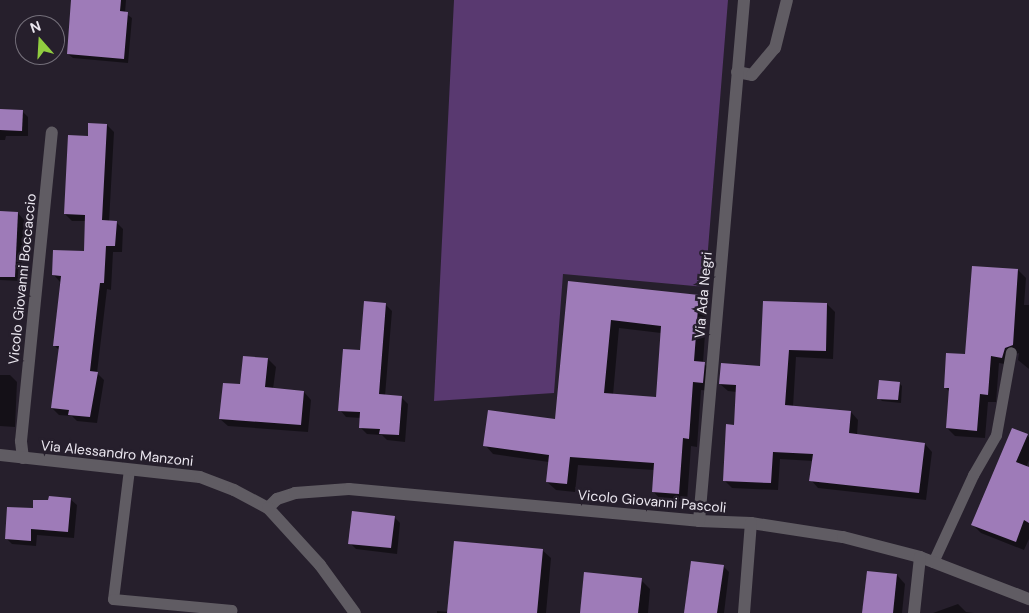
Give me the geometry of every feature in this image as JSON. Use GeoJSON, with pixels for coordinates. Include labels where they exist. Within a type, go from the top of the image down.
{"type":"FeatureCollection","features":[{"type":"Feature","properties":{"kind":"street","name":"Via Ada Negri"},"geometry":{"type":"LineString","coordinates":[[700,521],[744,0]]}},
{"type":"Feature","properties":{"kind":"street"},"geometry":{"type":"LineString","coordinates":[[737,72],[752,75],[775,48],[787,0]]}},
{"type":"Feature","properties":{"kind":"street","name":"Vicolo Giovanni Boccaccio"},"geometry":{"type":"LineString","coordinates":[[23,458],[22,441],[52,133]]}},
{"type":"Feature","properties":{"kind":"street","name":"Via Alessandro Manzoni"},"geometry":{"type":"LineString","coordinates":[[0,456],[200,477],[234,490],[268,508],[320,565],[355,613]]}},
{"type":"Feature","properties":{"kind":"street","name":"Vicolo Giovanni Pascoli"},"geometry":{"type":"LineString","coordinates":[[268,508],[277,499],[295,493],[349,489],[700,521],[751,523],[843,537],[920,557],[1029,599]]}},
{"type":"Feature","properties":{"kind":"street"},"geometry":{"type":"LineString","coordinates":[[744,613],[751,523]]}},
{"type":"Feature","properties":{"kind":"street"},"geometry":{"type":"LineString","coordinates":[[914,613],[920,557]]}},
{"type":"Feature","properties":{"kind":"lane"},"geometry":{"type":"LineString","coordinates":[[933,562],[973,475],[996,435],[1011,352]]}},
{"type":"Feature","properties":{"kind":"lane"},"geometry":{"type":"LineString","coordinates":[[129,469],[113,599],[231,610],[231,613]]}},
{"type":"Feature","properties":{"kind":"shaded area"},"geometry":{"type":"Polygon","coordinates":[[[454,0],[728,0],[705,287],[563,274],[554,393],[434,401],[454,0]]]}},
{"type":"Feature","properties":{"kind":"building"},"geometry":{"type":"Polygon","coordinates":[[[71,0],[121,0],[120,11],[128,12],[124,59],[67,54],[71,0]]]}},
{"type":"Feature","properties":{"kind":"building"},"geometry":{"type":"Polygon","coordinates":[[[0,109],[23,110],[22,131],[0,130],[0,109]]]}},
{"type":"Feature","properties":{"kind":"building"},"geometry":{"type":"Polygon","coordinates":[[[88,123],[107,124],[102,220],[117,221],[115,246],[106,246],[104,283],[100,283],[90,371],[98,372],[90,417],[68,415],[69,410],[51,408],[59,346],[53,346],[61,276],[52,275],[53,250],[84,251],[85,215],[64,214],[68,135],[88,136],[88,123]]]}},
{"type":"Feature","properties":{"kind":"building"},"geometry":{"type":"Polygon","coordinates":[[[0,211],[18,212],[15,277],[0,277],[0,211]]]}},
{"type":"Feature","properties":{"kind":"building"},"geometry":{"type":"Polygon","coordinates":[[[972,266],[1018,269],[1013,345],[1005,348],[1002,358],[991,356],[988,395],[980,394],[977,431],[946,428],[949,388],[944,388],[946,353],[965,354],[972,266]]]}},
{"type":"Feature","properties":{"kind":"building"},"geometry":{"type":"Polygon","coordinates":[[[568,281],[699,295],[694,361],[705,362],[703,383],[693,382],[689,439],[683,438],[679,494],[652,492],[654,463],[570,457],[567,484],[546,482],[549,455],[483,446],[488,410],[555,419],[568,281]],[[611,320],[604,393],[656,397],[661,326],[611,320]]]}},
{"type":"Feature","properties":{"kind":"building"},"geometry":{"type":"Polygon","coordinates":[[[364,301],[386,303],[379,394],[402,396],[399,435],[379,434],[380,429],[359,428],[360,412],[338,411],[343,349],[360,350],[364,301]]]}},
{"type":"Feature","properties":{"kind":"building"},"geometry":{"type":"Polygon","coordinates":[[[763,301],[827,303],[826,351],[789,350],[785,405],[851,411],[849,433],[925,443],[919,493],[809,481],[813,454],[773,452],[771,483],[723,481],[726,424],[734,425],[736,385],[719,384],[721,363],[760,366],[763,301]]]}},
{"type":"Feature","properties":{"kind":"building"},"geometry":{"type":"Polygon","coordinates":[[[243,356],[268,358],[265,387],[304,391],[301,425],[219,419],[223,383],[240,384],[243,356]]]}},
{"type":"Feature","properties":{"kind":"building"},"geometry":{"type":"Polygon","coordinates":[[[879,380],[900,382],[898,400],[877,399],[879,380]]]}},
{"type":"Feature","properties":{"kind":"building"},"geometry":{"type":"Polygon","coordinates":[[[1012,428],[1028,434],[1016,462],[1029,467],[1029,523],[1024,520],[1016,542],[971,525],[1012,428]]]}},
{"type":"Feature","properties":{"kind":"building"},"geometry":{"type":"Polygon","coordinates":[[[49,496],[71,498],[68,532],[31,529],[31,541],[5,539],[7,507],[33,508],[33,500],[48,500],[49,496]]]}},
{"type":"Feature","properties":{"kind":"building"},"geometry":{"type":"Polygon","coordinates":[[[352,511],[395,516],[391,548],[348,544],[352,511]]]}},
{"type":"Feature","properties":{"kind":"building"},"geometry":{"type":"Polygon","coordinates":[[[454,541],[543,549],[537,613],[447,613],[454,541]]]}},
{"type":"Feature","properties":{"kind":"building"},"geometry":{"type":"Polygon","coordinates":[[[691,561],[724,565],[717,613],[684,613],[691,561]]]}},
{"type":"Feature","properties":{"kind":"building"},"geometry":{"type":"Polygon","coordinates":[[[867,571],[897,574],[893,613],[862,613],[867,571]]]}},
{"type":"Feature","properties":{"kind":"building"},"geometry":{"type":"Polygon","coordinates":[[[584,572],[642,578],[638,613],[580,613],[584,572]]]}}]}
